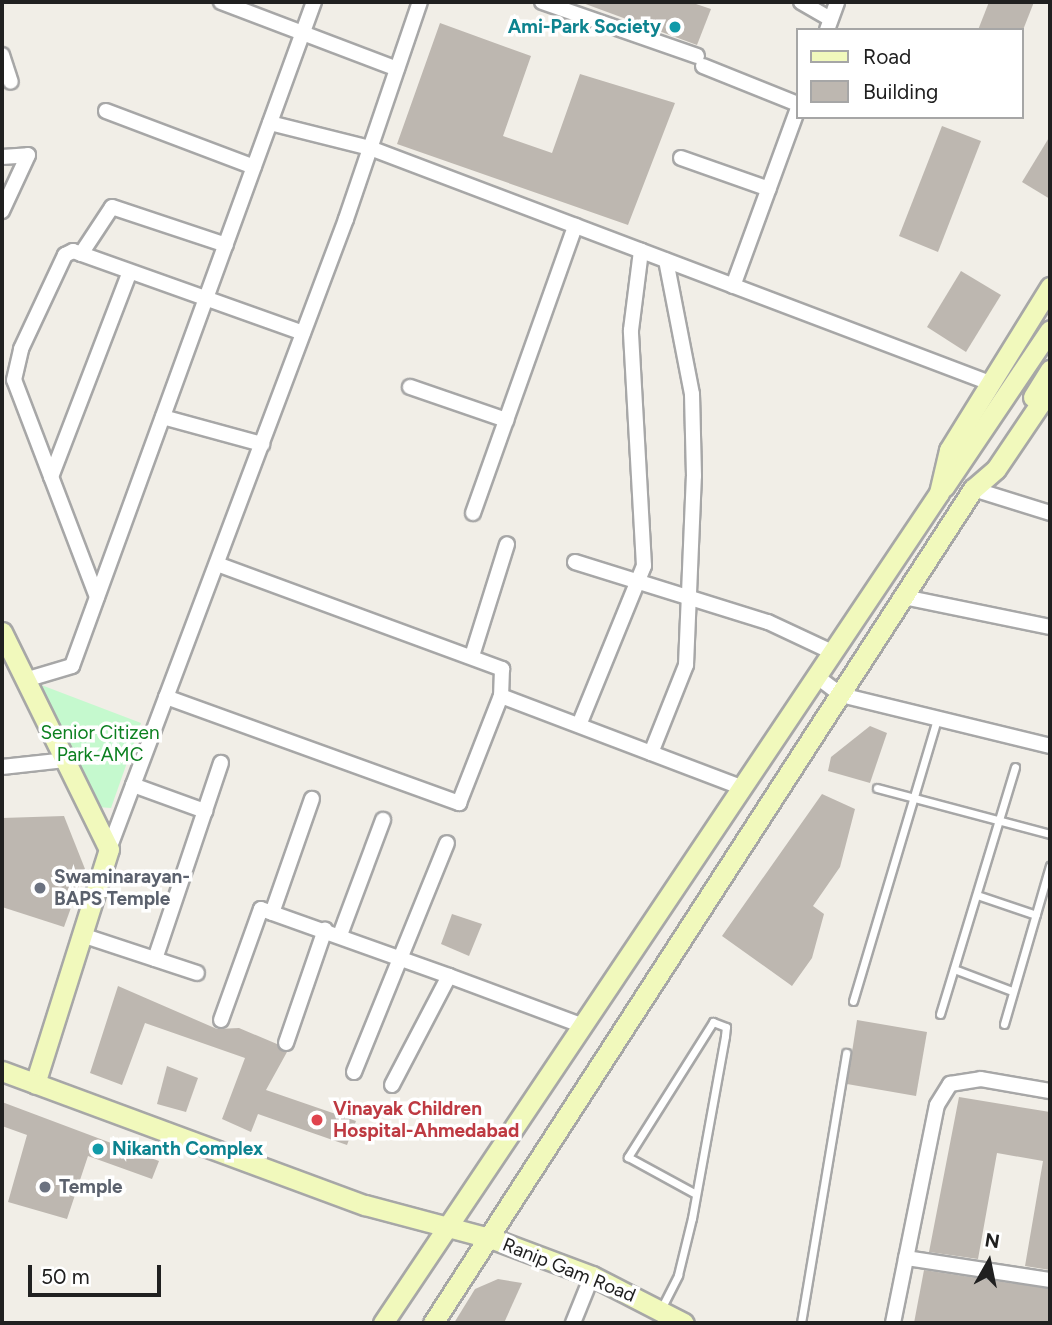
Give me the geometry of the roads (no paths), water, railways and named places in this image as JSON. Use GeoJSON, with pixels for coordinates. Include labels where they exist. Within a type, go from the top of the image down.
{"type":"FeatureCollection","features":[{"type":"Feature","properties":{"kind":"main road"},"geometry":{"type":"LineString","coordinates":[[939,493],[949,450],[1050,288]]}},
{"type":"Feature","properties":{"kind":"main road"},"geometry":{"type":"LineString","coordinates":[[383,1323],[451,1225],[740,787],[939,493],[972,449],[1050,330]]}},
{"type":"Feature","properties":{"kind":"main road"},"geometry":{"type":"LineString","coordinates":[[433,1323],[493,1239],[1050,370]]}},
{"type":"Feature","properties":{"kind":"main road"},"geometry":{"type":"LineString","coordinates":[[973,489],[996,469],[1050,389]]}},
{"type":"Feature","properties":{"kind":"main road"},"geometry":{"type":"LineString","coordinates":[[2,632],[109,849],[35,1084]]}},
{"type":"Feature","properties":{"kind":"main road","name":"Ranip Gam Road"},"geometry":{"type":"LineString","coordinates":[[2,1071],[365,1205],[451,1225],[493,1239],[592,1276],[684,1323]]}},
{"type":"Feature","properties":{"kind":"street"},"geometry":{"type":"LineString","coordinates":[[221,2],[397,69]]}},
{"type":"Feature","properties":{"kind":"street"},"geometry":{"type":"LineString","coordinates":[[25,680],[72,666],[314,2]]}},
{"type":"Feature","properties":{"kind":"street"},"geometry":{"type":"LineString","coordinates":[[109,849],[303,333],[420,2]]}},
{"type":"Feature","properties":{"kind":"street"},"geometry":{"type":"LineString","coordinates":[[542,2],[700,61],[796,105]]}},
{"type":"Feature","properties":{"kind":"street"},"geometry":{"type":"LineString","coordinates":[[802,2],[829,24],[837,2]]}},
{"type":"Feature","properties":{"kind":"street"},"geometry":{"type":"LineString","coordinates":[[2,55],[11,82]]}},
{"type":"Feature","properties":{"kind":"street"},"geometry":{"type":"LineString","coordinates":[[106,111],[254,167]]}},
{"type":"Feature","properties":{"kind":"street"},"geometry":{"type":"LineString","coordinates":[[733,286],[796,112]]}},
{"type":"Feature","properties":{"kind":"street"},"geometry":{"type":"LineString","coordinates":[[270,123],[370,148],[990,383]]}},
{"type":"Feature","properties":{"kind":"street"},"geometry":{"type":"LineString","coordinates":[[2,157],[27,155],[2,211]]}},
{"type":"Feature","properties":{"kind":"street"},"geometry":{"type":"LineString","coordinates":[[681,158],[769,189]]}},
{"type":"Feature","properties":{"kind":"street"},"geometry":{"type":"LineString","coordinates":[[81,254],[112,207],[226,245]]}},
{"type":"Feature","properties":{"kind":"street"},"geometry":{"type":"LineString","coordinates":[[473,513],[575,226]]}},
{"type":"Feature","properties":{"kind":"street"},"geometry":{"type":"LineString","coordinates":[[579,725],[644,566],[631,330],[641,251]]}},
{"type":"Feature","properties":{"kind":"street"},"geometry":{"type":"LineString","coordinates":[[97,597],[51,477],[14,365],[65,255],[81,254],[129,274],[207,297],[303,333]]}},
{"type":"Feature","properties":{"kind":"street"},"geometry":{"type":"LineString","coordinates":[[651,753],[686,665],[688,602],[692,394],[666,260]]}},
{"type":"Feature","properties":{"kind":"street"},"geometry":{"type":"LineString","coordinates":[[51,477],[129,274]]}},
{"type":"Feature","properties":{"kind":"street"},"geometry":{"type":"LineString","coordinates":[[410,387],[506,420]]}},
{"type":"Feature","properties":{"kind":"street"},"geometry":{"type":"LineString","coordinates":[[163,417],[262,444]]}},
{"type":"Feature","properties":{"kind":"street"},"geometry":{"type":"LineString","coordinates":[[973,489],[1050,513]]}},
{"type":"Feature","properties":{"kind":"street"},"geometry":{"type":"LineString","coordinates":[[472,656],[507,544]]}},
{"type":"Feature","properties":{"kind":"street"},"geometry":{"type":"LineString","coordinates":[[575,562],[637,581],[688,602],[768,622],[832,652]]}},
{"type":"Feature","properties":{"kind":"street"},"geometry":{"type":"LineString","coordinates":[[166,697],[459,803],[501,696],[502,669],[217,564]]}},
{"type":"Feature","properties":{"kind":"street"},"geometry":{"type":"LineString","coordinates":[[904,597],[1050,627]]}},
{"type":"Feature","properties":{"kind":"street"},"geometry":{"type":"LineString","coordinates":[[816,676],[841,695],[1050,746]]}},
{"type":"Feature","properties":{"kind":"street"},"geometry":{"type":"LineString","coordinates":[[501,696],[740,787]]}},
{"type":"Feature","properties":{"kind":"street"},"geometry":{"type":"LineString","coordinates":[[2,767],[65,760]]}},
{"type":"Feature","properties":{"kind":"street"},"geometry":{"type":"LineString","coordinates":[[155,959],[221,763]]}},
{"type":"Feature","properties":{"kind":"street"},"geometry":{"type":"LineString","coordinates":[[133,785],[205,811]]}},
{"type":"Feature","properties":{"kind":"street"},"geometry":{"type":"LineString","coordinates":[[272,912],[312,799]]}},
{"type":"Feature","properties":{"kind":"street"},"geometry":{"type":"LineString","coordinates":[[286,1043],[383,820]]}},
{"type":"Feature","properties":{"kind":"street"},"geometry":{"type":"LineString","coordinates":[[354,1072],[403,958],[446,844]]}},
{"type":"Feature","properties":{"kind":"street"},"geometry":{"type":"LineString","coordinates":[[221,1020],[261,909],[403,958],[581,1025]]}},
{"type":"Feature","properties":{"kind":"street"},"geometry":{"type":"LineString","coordinates":[[82,935],[197,973]]}},
{"type":"Feature","properties":{"kind":"street"},"geometry":{"type":"LineString","coordinates":[[392,1085],[449,976]]}},
{"type":"Feature","properties":{"kind":"street"},"geometry":{"type":"LineString","coordinates":[[893,1323],[937,1105],[950,1084],[981,1080],[1050,1091]]}},
{"type":"Feature","properties":{"kind":"street"},"geometry":{"type":"LineString","coordinates":[[906,1258],[1050,1280]]}},
{"type":"Feature","properties":{"kind":"street"},"geometry":{"type":"LineString","coordinates":[[573,1323],[592,1276]]}},
{"type":"Feature","properties":{"kind":"lane"},"geometry":{"type":"LineString","coordinates":[[853,1001],[938,718]]}},
{"type":"Feature","properties":{"kind":"lane"},"geometry":{"type":"LineString","coordinates":[[940,1014],[1015,766]]}},
{"type":"Feature","properties":{"kind":"lane"},"geometry":{"type":"LineString","coordinates":[[877,788],[1050,834]]}},
{"type":"Feature","properties":{"kind":"lane"},"geometry":{"type":"LineString","coordinates":[[1004,1024],[1050,866]]}},
{"type":"Feature","properties":{"kind":"lane"},"geometry":{"type":"LineString","coordinates":[[977,895],[1036,915]]}},
{"type":"Feature","properties":{"kind":"lane"},"geometry":{"type":"LineString","coordinates":[[954,969],[1012,991]]}},
{"type":"Feature","properties":{"kind":"lane"},"geometry":{"type":"LineString","coordinates":[[661,1309],[678,1275],[696,1194],[725,1036],[726,1027],[713,1022],[628,1157],[696,1194]]}},
{"type":"Feature","properties":{"kind":"lane"},"geometry":{"type":"LineString","coordinates":[[801,1323],[846,1053]]}},
{"type":"Feature","properties":{"kind":"place","name":"Ami-Park Society"},"geometry":{"type":"Point","coordinates":[675,27]}},
{"type":"Feature","properties":{"kind":"place","name":"Swaminarayan- BAPS Temple"},"geometry":{"type":"Point","coordinates":[40,888]}},
{"type":"Feature","properties":{"kind":"place","name":"Vinayak Children Hospital-Ahmedabad"},"geometry":{"type":"Point","coordinates":[317,1120]}},
{"type":"Feature","properties":{"kind":"place","name":"Nikanth Complex"},"geometry":{"type":"Point","coordinates":[98,1149]}},
{"type":"Feature","properties":{"kind":"place","name":"Temple"},"geometry":{"type":"Point","coordinates":[45,1187]}},
{"type":"Feature","properties":{"kind":"park label","name":"Senior Citizen Park-AMC"},"geometry":{"type":"Point","coordinates":[100,744]}}]}
